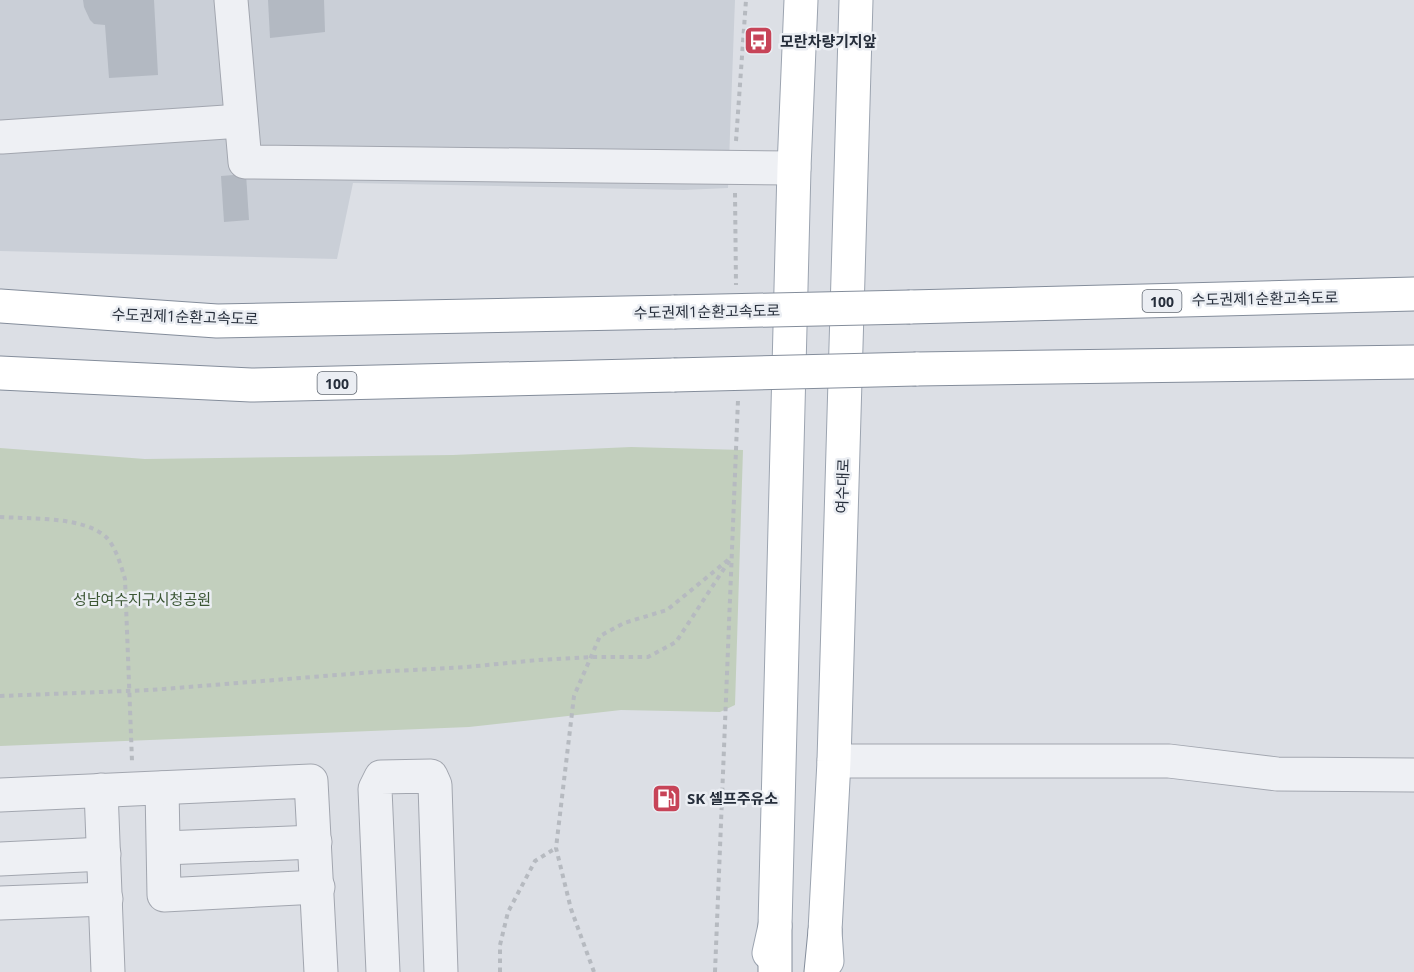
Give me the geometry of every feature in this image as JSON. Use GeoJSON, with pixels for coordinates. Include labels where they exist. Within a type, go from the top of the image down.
{"type":"FeatureCollection","features":[{"type":"Feature","properties":{"kind":"main road"},"geometry":{"type":"LineString","coordinates":[[775,972],[794,168],[801,0]]}},
{"type":"Feature","properties":{"kind":"main road","name":"여수대로"},"geometry":{"type":"LineString","coordinates":[[821,972],[834,761],[855,0]]}},
{"type":"Feature","properties":{"kind":"main road","name":"수도권제1순환고속도로"},"geometry":{"type":"LineString","coordinates":[[0,306],[217,321],[1414,294]]}},
{"type":"Feature","properties":{"kind":"main road","name":"100"},"geometry":{"type":"LineString","coordinates":[[0,373],[250,385],[916,369],[1414,362]]}},
{"type":"Feature","properties":{"kind":"main road"},"geometry":{"type":"LineString","coordinates":[[765,972],[775,926]]}},
{"type":"Feature","properties":{"kind":"main road"},"geometry":{"type":"LineString","coordinates":[[825,931],[828,972]]}},
{"type":"Feature","properties":{"kind":"lane"},"geometry":{"type":"LineString","coordinates":[[231,0],[245,162],[794,168]]}},
{"type":"Feature","properties":{"kind":"lane"},"geometry":{"type":"LineString","coordinates":[[2,137],[241,121]]}},
{"type":"Feature","properties":{"kind":"lane"},"geometry":{"type":"LineString","coordinates":[[834,761],[1168,761],[1277,774],[1414,775]]}},
{"type":"Feature","properties":{"kind":"lane"},"geometry":{"type":"LineString","coordinates":[[383,972],[375,789],[381,777],[431,776],[435,784],[441,972]]}},
{"type":"Feature","properties":{"kind":"lane"},"geometry":{"type":"LineString","coordinates":[[0,795],[311,781],[321,972]]}},
{"type":"Feature","properties":{"kind":"lane"},"geometry":{"type":"LineString","coordinates":[[162,788],[165,895],[318,887]]}},
{"type":"Feature","properties":{"kind":"lane"},"geometry":{"type":"LineString","coordinates":[[101,790],[108,972]]}},
{"type":"Feature","properties":{"kind":"lane"},"geometry":{"type":"LineString","coordinates":[[164,848],[315,842]]}},
{"type":"Feature","properties":{"kind":"lane"},"geometry":{"type":"LineString","coordinates":[[0,859],[104,854]]}},
{"type":"Feature","properties":{"kind":"lane"},"geometry":{"type":"LineString","coordinates":[[0,903],[105,899]]}},
{"type":"Feature","properties":{"kind":"path"},"geometry":{"type":"LineString","coordinates":[[737,294],[734,166],[746,0]]}},
{"type":"Feature","properties":{"kind":"path"},"geometry":{"type":"LineString","coordinates":[[715,972],[738,398]]}},
{"type":"Feature","properties":{"kind":"path"},"geometry":{"type":"LineString","coordinates":[[0,517],[60,521],[89,527],[106,537],[118,557],[125,579],[130,691]]}},
{"type":"Feature","properties":{"kind":"path"},"geometry":{"type":"LineString","coordinates":[[0,696],[130,691],[591,657],[648,657],[676,642],[731,557]]}},
{"type":"Feature","properties":{"kind":"path"},"geometry":{"type":"LineString","coordinates":[[594,972],[571,909],[556,848],[574,696],[600,636],[624,622],[667,610],[731,557]]}},
{"type":"Feature","properties":{"kind":"path"},"geometry":{"type":"LineString","coordinates":[[501,972],[500,945],[508,912],[535,861],[556,848]]}},
{"type":"Feature","properties":{"kind":"shaded area"},"geometry":{"type":"Polygon","coordinates":[[[0,0],[735,0],[728,188],[684,190],[353,183],[337,259],[0,251],[0,0]]]}},
{"type":"Feature","properties":{"kind":"green space","name":"성남여수지구시청공원"},"geometry":{"type":"Polygon","coordinates":[[[631,447],[743,450],[735,705],[720,712],[621,710],[469,727],[0,746],[0,448],[145,459],[453,455],[631,447]]]}},
{"type":"Feature","properties":{"kind":"building"},"geometry":{"type":"Polygon","coordinates":[[[83,0],[154,0],[158,75],[109,78],[105,25],[94,24],[90,20],[83,0]]]}},
{"type":"Feature","properties":{"kind":"building"},"geometry":{"type":"Polygon","coordinates":[[[268,0],[324,0],[325,32],[270,38],[268,0]]]}},
{"type":"Feature","properties":{"kind":"building"},"geometry":{"type":"Polygon","coordinates":[[[246,174],[249,220],[224,222],[221,176],[246,174]]]}},
{"type":"Feature","properties":{"kind":"place","name":"모란차량기지앞"},"geometry":{"type":"Point","coordinates":[759,41]}},
{"type":"Feature","properties":{"kind":"place","name":"SK 셀프주유소"},"geometry":{"type":"Point","coordinates":[666,798]}}]}
